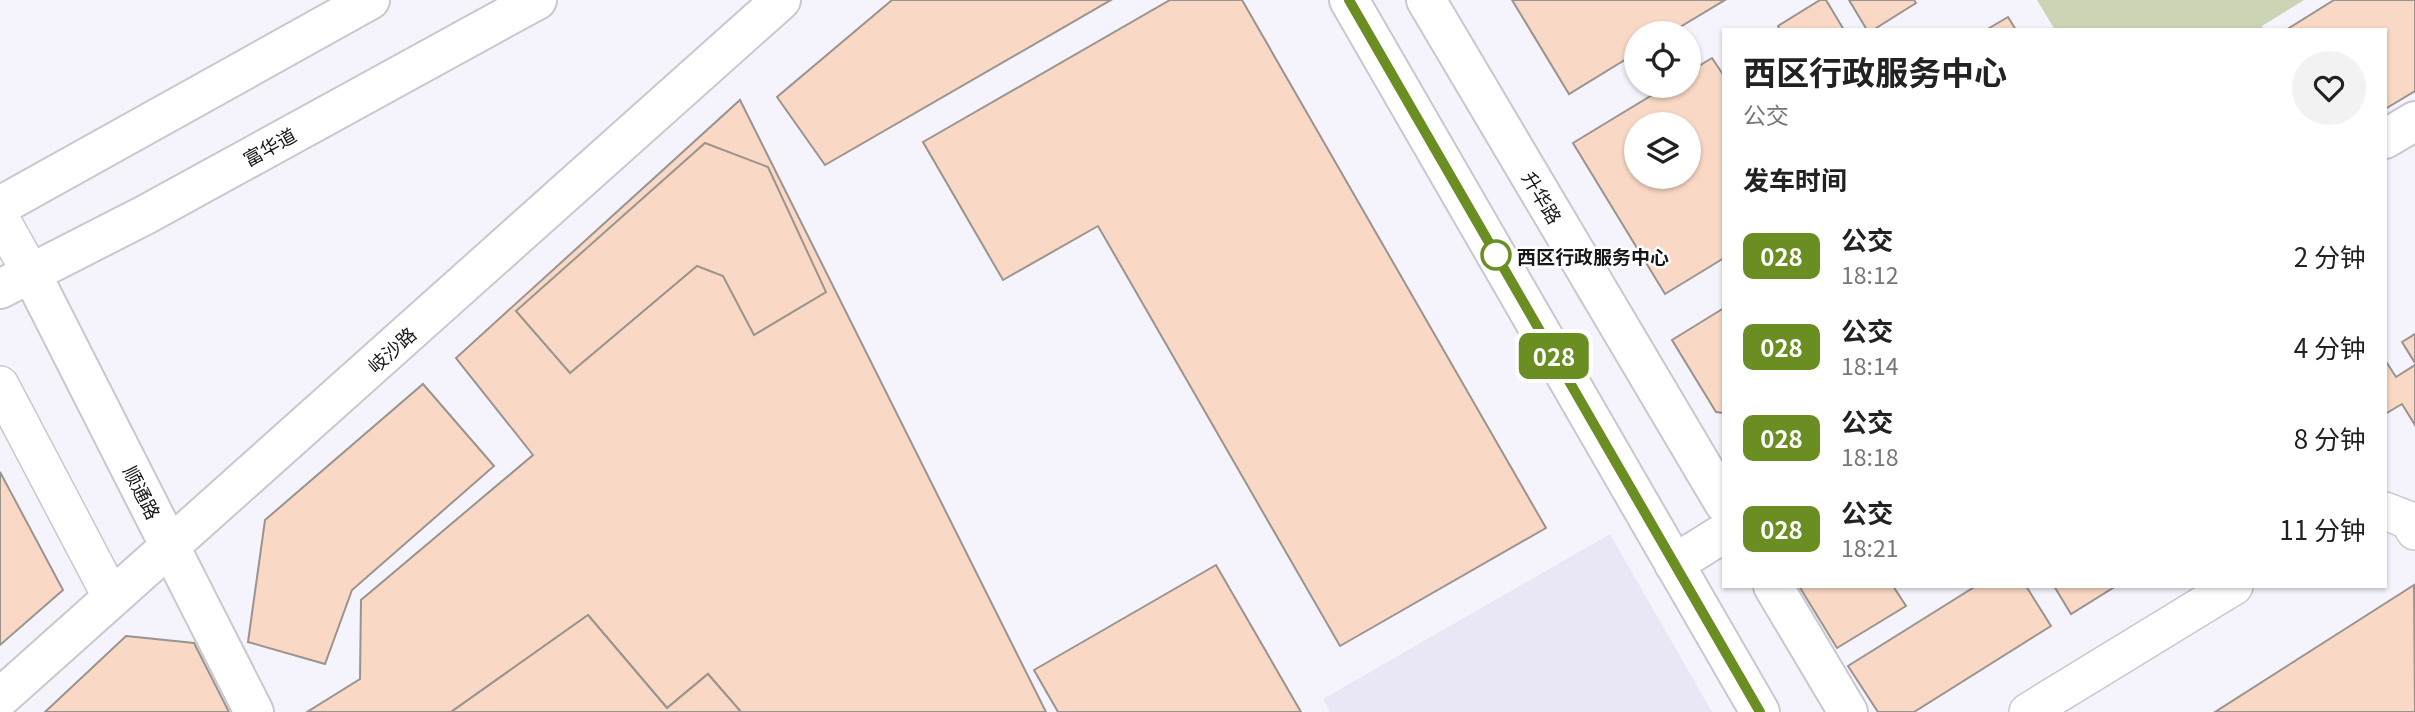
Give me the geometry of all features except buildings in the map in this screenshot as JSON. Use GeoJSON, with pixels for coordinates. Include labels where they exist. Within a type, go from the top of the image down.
{"type":"FeatureCollection","features":[{"type":"Feature","properties":{"kind":"main road"},"geometry":{"type":"LineString","coordinates":[[0,206],[370,0]]}},
{"type":"Feature","properties":{"kind":"main road","name":"富华道"},"geometry":{"type":"LineString","coordinates":[[16,281],[145,215],[521,9],[554,0]]}},
{"type":"Feature","properties":{"kind":"main road","name":"岐沙路"},"geometry":{"type":"LineString","coordinates":[[0,698],[781,0]]}},
{"type":"Feature","properties":{"kind":"main road"},"geometry":{"type":"LineString","coordinates":[[1349,0],[1760,712]]}},
{"type":"Feature","properties":{"kind":"main road","name":"升华路"},"geometry":{"type":"LineString","coordinates":[[1426,0],[1722,500]]}},
{"type":"Feature","properties":{"kind":"main road"},"geometry":{"type":"LineString","coordinates":[[2387,138],[2415,121]]}},
{"type":"Feature","properties":{"kind":"main road","name":"顺通路"},"geometry":{"type":"LineString","coordinates":[[16,281],[171,546],[254,712]]}},
{"type":"Feature","properties":{"kind":"main road"},"geometry":{"type":"LineString","coordinates":[[1674,564],[1722,534]]}},
{"type":"Feature","properties":{"kind":"main road"},"geometry":{"type":"LineString","coordinates":[[1774,588],[1848,712]]}},
{"type":"Feature","properties":{"kind":"street"},"geometry":{"type":"LineString","coordinates":[[0,218],[16,281]]}},
{"type":"Feature","properties":{"kind":"street"},"geometry":{"type":"LineString","coordinates":[[0,386],[112,598]]}},
{"type":"Feature","properties":{"kind":"street"},"geometry":{"type":"LineString","coordinates":[[2387,512],[2408,520],[2415,531]]}},
{"type":"Feature","properties":{"kind":"street"},"geometry":{"type":"LineString","coordinates":[[2028,712],[2231,588]]}},
{"type":"Feature","properties":{"kind":"shaded area"},"geometry":{"type":"Polygon","coordinates":[[[1610,534],[1712,712],[1330,712],[1323,699],[1610,534]]]}},
{"type":"Feature","properties":{"kind":"green space"},"geometry":{"type":"Polygon","coordinates":[[[2037,0],[2304,0],[2262,26],[2263,28],[2054,28],[2037,0]]]}},
{"type":"Feature","properties":{"kind":"bus line","name":"028"},"geometry":{"type":"LineString","coordinates":[[1349,0],[1760,712]]}},
{"type":"Feature","properties":{"kind":"place","name":"西区行政服务中心"},"geometry":{"type":"Point","coordinates":[1496,255]}}]}
